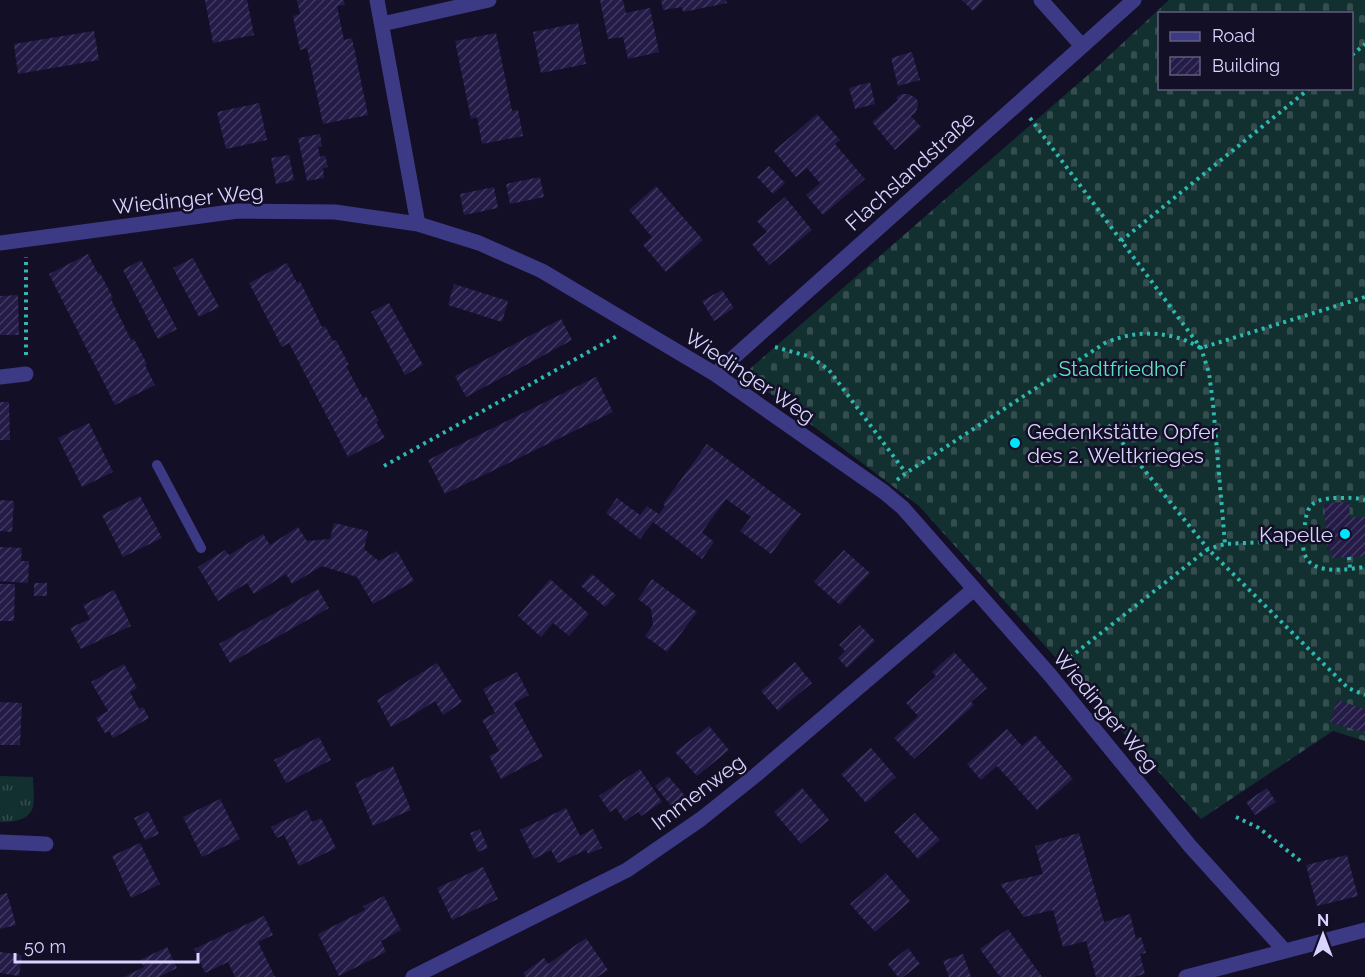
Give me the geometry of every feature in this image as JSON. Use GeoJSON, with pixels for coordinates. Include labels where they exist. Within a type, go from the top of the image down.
{"type":"FeatureCollection","features":[{"type":"Feature","properties":{"kind":"street"},"geometry":{"type":"LineString","coordinates":[[377,0],[418,224]]}},
{"type":"Feature","properties":{"kind":"street"},"geometry":{"type":"LineString","coordinates":[[382,24],[489,0]]}},
{"type":"Feature","properties":{"kind":"street"},"geometry":{"type":"LineString","coordinates":[[1041,0],[1082,46]]}},
{"type":"Feature","properties":{"kind":"street","name":"Flachslandstraße"},"geometry":{"type":"LineString","coordinates":[[715,374],[1134,0]]}},
{"type":"Feature","properties":{"kind":"street","name":"Wiedinger Weg"},"geometry":{"type":"LineString","coordinates":[[0,243],[238,211],[334,212],[418,224],[479,243],[542,271],[715,374],[884,492],[903,508],[1050,675],[1190,846],[1285,951]]}},
{"type":"Feature","properties":{"kind":"street"},"geometry":{"type":"LineString","coordinates":[[0,377],[26,374]]}},
{"type":"Feature","properties":{"kind":"street","name":"Immenweg"},"geometry":{"type":"LineString","coordinates":[[413,977],[627,870],[692,826],[756,776],[974,589]]}},
{"type":"Feature","properties":{"kind":"street"},"geometry":{"type":"LineString","coordinates":[[0,842],[46,844]]}},
{"type":"Feature","properties":{"kind":"street"},"geometry":{"type":"LineString","coordinates":[[1186,977],[1365,930]]}},
{"type":"Feature","properties":{"kind":"lane"},"geometry":{"type":"LineString","coordinates":[[157,465],[201,548]]}},
{"type":"Feature","properties":{"kind":"path"},"geometry":{"type":"LineString","coordinates":[[1353,54],[1365,44]]}},
{"type":"Feature","properties":{"kind":"path"},"geometry":{"type":"LineString","coordinates":[[1121,241],[1308,90]]}},
{"type":"Feature","properties":{"kind":"path"},"geometry":{"type":"LineString","coordinates":[[1018,104],[1201,348],[1209,373],[1213,404],[1225,544]]}},
{"type":"Feature","properties":{"kind":"path"},"geometry":{"type":"LineString","coordinates":[[26,239],[26,374]]}},
{"type":"Feature","properties":{"kind":"path"},"geometry":{"type":"LineString","coordinates":[[884,492],[906,472],[1105,343],[1125,335],[1151,333],[1176,337],[1201,348],[1365,297]]}},
{"type":"Feature","properties":{"kind":"path"},"geometry":{"type":"LineString","coordinates":[[384,466],[634,326]]}},
{"type":"Feature","properties":{"kind":"path"},"geometry":{"type":"LineString","coordinates":[[774,347],[811,357],[829,370],[906,472]]}},
{"type":"Feature","properties":{"kind":"path"},"geometry":{"type":"LineString","coordinates":[[1108,425],[1208,549],[1348,688],[1365,695]]}},
{"type":"Feature","properties":{"kind":"path"},"geometry":{"type":"LineString","coordinates":[[1365,500],[1356,497],[1323,498],[1316,501],[1307,512],[1303,540],[1305,556],[1314,565],[1324,570],[1365,567]]}},
{"type":"Feature","properties":{"kind":"path"},"geometry":{"type":"LineString","coordinates":[[1050,675],[1208,549],[1225,544],[1303,540]]}},
{"type":"Feature","properties":{"kind":"path"},"geometry":{"type":"LineString","coordinates":[[1350,557],[1350,568]]}},
{"type":"Feature","properties":{"kind":"path"},"geometry":{"type":"LineString","coordinates":[[1236,817],[1259,828],[1303,863]]}},
{"type":"Feature","properties":{"kind":"green space","name":"Stadtfriedhof"},"geometry":{"type":"Polygon","coordinates":[[[1169,0],[1365,0],[1365,741],[1333,731],[1201,819],[919,506],[744,374],[1096,68],[1169,0]]]}},
{"type":"Feature","properties":{"kind":"green space"},"geometry":{"type":"Polygon","coordinates":[[[0,776],[33,777],[33,807],[24,818],[0,822],[0,776]]]}},
{"type":"Feature","properties":{"kind":"building"},"geometry":{"type":"Polygon","coordinates":[[[205,0],[247,0],[254,35],[213,43],[205,0]]]}},
{"type":"Feature","properties":{"kind":"building"},"geometry":{"type":"Polygon","coordinates":[[[297,0],[344,0],[345,5],[337,6],[344,40],[352,38],[368,115],[323,124],[307,48],[300,50],[293,16],[300,14],[297,0]]]}},
{"type":"Feature","properties":{"kind":"building"},"geometry":{"type":"Polygon","coordinates":[[[600,0],[623,0],[626,13],[650,8],[659,52],[628,59],[623,37],[608,39],[600,0]]]}},
{"type":"Feature","properties":{"kind":"building"},"geometry":{"type":"Polygon","coordinates":[[[661,0],[726,0],[727,3],[683,12],[682,7],[663,10],[661,0]]]}},
{"type":"Feature","properties":{"kind":"building"},"geometry":{"type":"Polygon","coordinates":[[[962,0],[984,0],[973,11],[962,0]]]}},
{"type":"Feature","properties":{"kind":"building"},"geometry":{"type":"Polygon","coordinates":[[[578,23],[586,64],[541,73],[533,32],[578,23]]]}},
{"type":"Feature","properties":{"kind":"building"},"geometry":{"type":"Polygon","coordinates":[[[94,31],[99,60],[18,74],[14,44],[94,31]]]}},
{"type":"Feature","properties":{"kind":"building"},"geometry":{"type":"Polygon","coordinates":[[[496,33],[512,111],[518,110],[523,136],[482,144],[477,117],[471,119],[455,41],[496,33]]]}},
{"type":"Feature","properties":{"kind":"building"},"geometry":{"type":"Polygon","coordinates":[[[912,52],[920,80],[898,86],[891,58],[912,52]]]}},
{"type":"Feature","properties":{"kind":"building"},"geometry":{"type":"Polygon","coordinates":[[[870,82],[875,104],[855,109],[849,88],[870,82]]]}},
{"type":"Feature","properties":{"kind":"building"},"geometry":{"type":"Polygon","coordinates":[[[901,94],[908,94],[916,98],[917,109],[911,116],[921,127],[895,150],[872,122],[898,100],[896,98],[901,94]]]}},
{"type":"Feature","properties":{"kind":"building"},"geometry":{"type":"Polygon","coordinates":[[[259,103],[267,140],[226,149],[217,112],[259,103]]]}},
{"type":"Feature","properties":{"kind":"building"},"geometry":{"type":"Polygon","coordinates":[[[817,114],[840,140],[835,144],[865,179],[823,215],[806,195],[820,183],[807,168],[796,177],[774,151],[817,114]]]}},
{"type":"Feature","properties":{"kind":"building"},"geometry":{"type":"Polygon","coordinates":[[[320,134],[322,146],[318,147],[320,157],[325,155],[328,167],[323,168],[324,178],[307,181],[298,138],[320,134]]]}},
{"type":"Feature","properties":{"kind":"building"},"geometry":{"type":"Polygon","coordinates":[[[289,155],[294,180],[276,184],[271,158],[289,155]]]}},
{"type":"Feature","properties":{"kind":"building"},"geometry":{"type":"Polygon","coordinates":[[[769,166],[785,183],[773,194],[757,177],[769,166]]]}},
{"type":"Feature","properties":{"kind":"building"},"geometry":{"type":"Polygon","coordinates":[[[540,177],[544,197],[510,204],[506,184],[540,177]]]}},
{"type":"Feature","properties":{"kind":"building"},"geometry":{"type":"Polygon","coordinates":[[[656,186],[703,240],[666,272],[643,245],[652,237],[629,210],[656,186]]]}},
{"type":"Feature","properties":{"kind":"building"},"geometry":{"type":"Polygon","coordinates":[[[494,187],[498,208],[464,215],[460,194],[494,187]]]}},
{"type":"Feature","properties":{"kind":"building"},"geometry":{"type":"Polygon","coordinates":[[[785,197],[812,230],[769,265],[752,244],[767,232],[757,221],[785,197]]]}},
{"type":"Feature","properties":{"kind":"building"},"geometry":{"type":"Polygon","coordinates":[[[88,254],[113,298],[111,299],[131,340],[134,339],[147,364],[145,365],[155,385],[115,405],[49,274],[88,254]]]}},
{"type":"Feature","properties":{"kind":"building"},"geometry":{"type":"Polygon","coordinates":[[[193,258],[219,307],[199,317],[173,268],[193,258]]]}},
{"type":"Feature","properties":{"kind":"building"},"geometry":{"type":"Polygon","coordinates":[[[141,260],[177,329],[158,339],[123,270],[141,260]]]}},
{"type":"Feature","properties":{"kind":"building"},"geometry":{"type":"Polygon","coordinates":[[[287,263],[297,283],[300,281],[322,327],[325,326],[333,341],[336,340],[349,365],[346,366],[363,398],[366,396],[385,438],[348,457],[289,343],[282,347],[249,283],[287,263]]]}},
{"type":"Feature","properties":{"kind":"building"},"geometry":{"type":"Polygon","coordinates":[[[454,284],[508,301],[502,322],[448,305],[454,284]]]}},
{"type":"Feature","properties":{"kind":"building"},"geometry":{"type":"Polygon","coordinates":[[[722,290],[734,308],[714,321],[702,301],[722,290]]]}},
{"type":"Feature","properties":{"kind":"building"},"geometry":{"type":"Polygon","coordinates":[[[18,295],[19,335],[0,335],[0,296],[18,295]]]}},
{"type":"Feature","properties":{"kind":"building"},"geometry":{"type":"Polygon","coordinates":[[[389,303],[423,365],[405,375],[371,312],[389,303]]]}},
{"type":"Feature","properties":{"kind":"building"},"geometry":{"type":"Polygon","coordinates":[[[561,319],[572,340],[466,397],[455,376],[561,319]]]}},
{"type":"Feature","properties":{"kind":"building"},"geometry":{"type":"Polygon","coordinates":[[[596,377],[613,412],[445,494],[428,460],[596,377]]]}},
{"type":"Feature","properties":{"kind":"building"},"geometry":{"type":"Polygon","coordinates":[[[0,402],[9,402],[10,440],[0,440],[0,402]]]}},
{"type":"Feature","properties":{"kind":"building"},"geometry":{"type":"Polygon","coordinates":[[[89,423],[113,472],[82,487],[58,438],[89,423]]]}},
{"type":"Feature","properties":{"kind":"building"},"geometry":{"type":"Polygon","coordinates":[[[707,444],[801,514],[771,554],[740,531],[751,517],[726,499],[702,532],[714,542],[702,559],[653,522],[640,539],[606,513],[617,498],[640,515],[647,506],[659,514],[665,506],[663,504],[707,444]]]}},
{"type":"Feature","properties":{"kind":"building"},"geometry":{"type":"Polygon","coordinates":[[[140,496],[162,538],[123,557],[102,515],[140,496]]]}},
{"type":"Feature","properties":{"kind":"building"},"geometry":{"type":"Polygon","coordinates":[[[0,500],[14,501],[12,532],[0,531],[0,500]]]}},
{"type":"Feature","properties":{"kind":"building","name":"Kapelle"},"geometry":{"type":"Polygon","coordinates":[[[1349,502],[1350,517],[1365,517],[1365,556],[1332,558],[1332,550],[1327,550],[1324,503],[1349,502]]]}},
{"type":"Feature","properties":{"kind":"building"},"geometry":{"type":"Polygon","coordinates":[[[334,523],[368,531],[364,549],[379,561],[397,551],[414,581],[373,604],[357,577],[322,566],[292,584],[286,574],[254,594],[247,583],[218,601],[198,567],[225,550],[229,555],[263,534],[270,545],[298,527],[307,541],[330,539],[334,523]]]}},
{"type":"Feature","properties":{"kind":"building"},"geometry":{"type":"Polygon","coordinates":[[[0,547],[22,548],[21,561],[29,561],[28,583],[0,581],[0,547]]]}},
{"type":"Feature","properties":{"kind":"building"},"geometry":{"type":"Polygon","coordinates":[[[844,550],[870,573],[840,605],[814,582],[844,550]]]}},
{"type":"Feature","properties":{"kind":"building"},"geometry":{"type":"Polygon","coordinates":[[[592,574],[616,595],[605,607],[581,586],[592,574]]]}},
{"type":"Feature","properties":{"kind":"building"},"geometry":{"type":"Polygon","coordinates":[[[550,579],[589,614],[569,636],[553,623],[541,637],[518,616],[550,579]]]}},
{"type":"Feature","properties":{"kind":"building"},"geometry":{"type":"Polygon","coordinates":[[[652,579],[697,612],[667,652],[645,636],[653,625],[651,609],[638,599],[652,579]]]}},
{"type":"Feature","properties":{"kind":"building"},"geometry":{"type":"Polygon","coordinates":[[[34,583],[47,583],[47,596],[34,596],[34,583]]]}},
{"type":"Feature","properties":{"kind":"building"},"geometry":{"type":"Polygon","coordinates":[[[0,584],[15,584],[14,621],[0,621],[0,584]]]}},
{"type":"Feature","properties":{"kind":"building"},"geometry":{"type":"Polygon","coordinates":[[[318,589],[329,608],[230,663],[219,644],[318,589]]]}},
{"type":"Feature","properties":{"kind":"building"},"geometry":{"type":"Polygon","coordinates":[[[114,590],[131,626],[81,649],[70,628],[90,619],[83,605],[114,590]]]}},
{"type":"Feature","properties":{"kind":"building"},"geometry":{"type":"Polygon","coordinates":[[[860,625],[875,641],[847,668],[838,658],[845,651],[839,645],[860,625]]]}},
{"type":"Feature","properties":{"kind":"building"},"geometry":{"type":"Polygon","coordinates":[[[954,652],[987,688],[971,702],[974,705],[914,759],[894,738],[918,716],[906,703],[936,676],[932,672],[954,652]]]}},
{"type":"Feature","properties":{"kind":"building"},"geometry":{"type":"Polygon","coordinates":[[[795,662],[812,683],[778,711],[761,691],[795,662]]]}},
{"type":"Feature","properties":{"kind":"building"},"geometry":{"type":"Polygon","coordinates":[[[437,663],[462,702],[443,715],[435,701],[391,727],[377,700],[437,663]]]}},
{"type":"Feature","properties":{"kind":"building"},"geometry":{"type":"Polygon","coordinates":[[[124,664],[137,688],[130,692],[139,709],[143,707],[149,718],[113,738],[109,731],[105,733],[96,718],[108,711],[91,682],[124,664]]]}},
{"type":"Feature","properties":{"kind":"building"},"geometry":{"type":"Polygon","coordinates":[[[517,672],[529,695],[514,703],[543,757],[501,779],[489,756],[499,751],[482,720],[495,713],[483,689],[517,672]]]}},
{"type":"Feature","properties":{"kind":"building"},"geometry":{"type":"Polygon","coordinates":[[[1337,700],[1365,709],[1365,733],[1330,722],[1337,700]]]}},
{"type":"Feature","properties":{"kind":"building"},"geometry":{"type":"Polygon","coordinates":[[[0,702],[22,703],[20,745],[0,745],[0,702]]]}},
{"type":"Feature","properties":{"kind":"building"},"geometry":{"type":"Polygon","coordinates":[[[709,726],[729,750],[697,776],[675,752],[709,726]]]}},
{"type":"Feature","properties":{"kind":"building"},"geometry":{"type":"Polygon","coordinates":[[[1007,729],[1022,746],[1035,735],[1073,779],[1037,810],[997,766],[981,780],[967,764],[1007,729]]]}},
{"type":"Feature","properties":{"kind":"building"},"geometry":{"type":"Polygon","coordinates":[[[319,737],[331,760],[286,783],[274,760],[319,737]]]}},
{"type":"Feature","properties":{"kind":"building"},"geometry":{"type":"Polygon","coordinates":[[[871,748],[896,777],[866,803],[841,774],[871,748]]]}},
{"type":"Feature","properties":{"kind":"building"},"geometry":{"type":"Polygon","coordinates":[[[393,766],[411,810],[373,826],[355,783],[393,766]]]}},
{"type":"Feature","properties":{"kind":"building"},"geometry":{"type":"Polygon","coordinates":[[[640,769],[662,802],[641,816],[638,812],[625,821],[616,808],[610,812],[599,796],[640,769]]]}},
{"type":"Feature","properties":{"kind":"building"},"geometry":{"type":"Polygon","coordinates":[[[668,776],[686,797],[673,808],[655,786],[668,776]]]}},
{"type":"Feature","properties":{"kind":"building"},"geometry":{"type":"Polygon","coordinates":[[[802,788],[829,820],[801,844],[774,812],[802,788]]]}},
{"type":"Feature","properties":{"kind":"building"},"geometry":{"type":"Polygon","coordinates":[[[1267,788],[1276,802],[1255,815],[1246,802],[1267,788]]]}},
{"type":"Feature","properties":{"kind":"building"},"geometry":{"type":"Polygon","coordinates":[[[220,799],[240,839],[202,857],[183,817],[220,799]]]}},
{"type":"Feature","properties":{"kind":"building"},"geometry":{"type":"Polygon","coordinates":[[[566,808],[580,836],[593,829],[602,848],[588,854],[586,850],[558,863],[551,850],[534,859],[520,830],[566,808]]]}},
{"type":"Feature","properties":{"kind":"building"},"geometry":{"type":"Polygon","coordinates":[[[307,810],[312,822],[321,818],[336,848],[299,866],[284,835],[277,838],[271,827],[307,810]]]}},
{"type":"Feature","properties":{"kind":"building"},"geometry":{"type":"Polygon","coordinates":[[[148,811],[159,834],[145,840],[134,818],[148,811]]]}},
{"type":"Feature","properties":{"kind":"building"},"geometry":{"type":"Polygon","coordinates":[[[915,813],[940,840],[918,859],[894,832],[915,813]]]}},
{"type":"Feature","properties":{"kind":"building"},"geometry":{"type":"Polygon","coordinates":[[[480,829],[488,848],[478,852],[470,833],[480,829]]]}},
{"type":"Feature","properties":{"kind":"building"},"geometry":{"type":"Polygon","coordinates":[[[1079,833],[1104,922],[1130,914],[1136,939],[1141,937],[1146,953],[1140,954],[1145,974],[1134,977],[1096,977],[1086,941],[1063,947],[1053,910],[1024,917],[1000,884],[1043,874],[1035,846],[1079,833]]]}},
{"type":"Feature","properties":{"kind":"building"},"geometry":{"type":"Polygon","coordinates":[[[140,843],[160,884],[131,898],[112,856],[140,843]]]}},
{"type":"Feature","properties":{"kind":"building"},"geometry":{"type":"Polygon","coordinates":[[[1347,855],[1358,896],[1317,906],[1306,865],[1347,855]]]}},
{"type":"Feature","properties":{"kind":"building"},"geometry":{"type":"Polygon","coordinates":[[[483,867],[498,899],[452,920],[437,888],[483,867]]]}},
{"type":"Feature","properties":{"kind":"building"},"geometry":{"type":"Polygon","coordinates":[[[886,873],[910,901],[875,932],[850,904],[886,873]]]}},
{"type":"Feature","properties":{"kind":"building"},"geometry":{"type":"Polygon","coordinates":[[[7,893],[16,925],[0,929],[0,895],[7,893]]]}},
{"type":"Feature","properties":{"kind":"building"},"geometry":{"type":"Polygon","coordinates":[[[384,896],[401,930],[381,941],[386,952],[339,976],[318,934],[365,910],[363,906],[384,896]]]}},
{"type":"Feature","properties":{"kind":"building"},"geometry":{"type":"Polygon","coordinates":[[[264,916],[273,935],[258,942],[275,977],[235,977],[228,962],[205,973],[194,949],[264,916]]]}},
{"type":"Feature","properties":{"kind":"building"},"geometry":{"type":"Polygon","coordinates":[[[1008,929],[1042,977],[1000,977],[980,949],[1008,929]]]}},
{"type":"Feature","properties":{"kind":"building"},"geometry":{"type":"Polygon","coordinates":[[[586,938],[608,970],[597,977],[526,977],[523,973],[544,958],[548,964],[586,938]]]}},
{"type":"Feature","properties":{"kind":"building"},"geometry":{"type":"Polygon","coordinates":[[[167,947],[177,968],[159,977],[124,977],[144,967],[140,960],[167,947]]]}},
{"type":"Feature","properties":{"kind":"building"},"geometry":{"type":"Polygon","coordinates":[[[908,948],[920,964],[903,977],[898,977],[888,964],[908,948]]]}},
{"type":"Feature","properties":{"kind":"building"},"geometry":{"type":"Polygon","coordinates":[[[0,952],[22,955],[19,976],[0,973],[0,952]]]}},
{"type":"Feature","properties":{"kind":"building"},"geometry":{"type":"Polygon","coordinates":[[[963,954],[971,977],[949,977],[943,961],[963,954]]]}},
{"type":"Feature","properties":{"kind":"place","name":"Gedenkstätte Opfer des 2. Weltkrieges"},"geometry":{"type":"Point","coordinates":[1015,443]}},
{"type":"Feature","properties":{"kind":"place","name":"Kapelle"},"geometry":{"type":"Point","coordinates":[1345,534]}}]}
